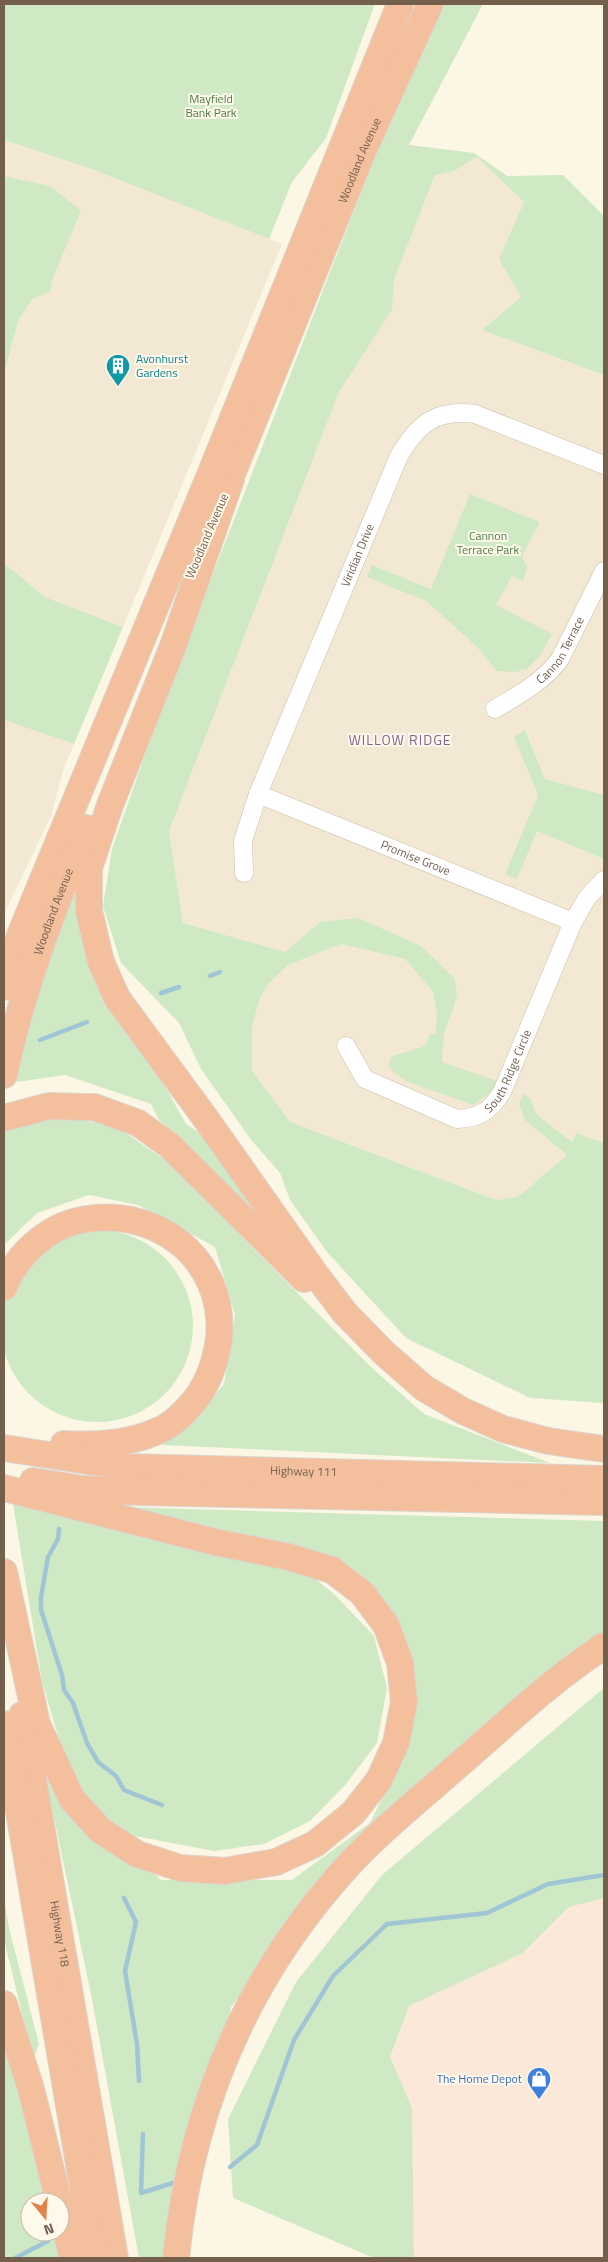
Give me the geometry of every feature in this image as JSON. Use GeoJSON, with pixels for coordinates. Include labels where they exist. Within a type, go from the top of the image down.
{"type":"FeatureCollection","features":[{"type":"Feature","properties":{"kind":"highway","name":"Woodland Avenue"},"geometry":{"type":"LineString","coordinates":[[4,987],[20,935],[220,452],[400,4]]}},
{"type":"Feature","properties":{"kind":"highway","name":"Woodland Avenue"},"geometry":{"type":"LineString","coordinates":[[4,1075],[15,1024],[40,942],[103,785],[231,479],[362,153],[430,4]]}},
{"type":"Feature","properties":{"kind":"highway"},"geometry":{"type":"LineString","coordinates":[[231,479],[173,646],[110,805],[92,859],[88,893],[89,911],[101,962],[117,998],[345,1313]]}},
{"type":"Feature","properties":{"kind":"highway"},"geometry":{"type":"LineString","coordinates":[[4,941],[38,860],[78,795]]}},
{"type":"Feature","properties":{"kind":"highway"},"geometry":{"type":"LineString","coordinates":[[4,1118],[49,1106],[94,1107],[138,1123],[170,1146],[307,1283],[345,1313],[383,1352],[424,1388],[463,1411],[503,1429],[548,1441],[604,1449]]}},
{"type":"Feature","properties":{"kind":"highway"},"geometry":{"type":"LineString","coordinates":[[4,1288],[17,1264],[46,1234],[68,1223],[111,1216],[152,1226],[174,1236],[208,1275],[218,1301],[220,1326],[218,1351],[212,1370],[200,1393],[184,1413],[162,1429],[130,1441],[42,1449],[4,1435]]}},
{"type":"Feature","properties":{"kind":"highway","name":"Highway 111"},"geometry":{"type":"LineString","coordinates":[[4,1448],[42,1449],[126,1467],[604,1479]]}},
{"type":"Feature","properties":{"kind":"highway","name":"Highway 111"},"geometry":{"type":"LineString","coordinates":[[4,1475],[46,1492],[84,1489],[138,1492],[604,1502]]}},
{"type":"Feature","properties":{"kind":"highway"},"geometry":{"type":"LineString","coordinates":[[4,1488],[46,1492],[215,1542],[297,1560],[332,1570],[362,1593],[386,1625],[400,1663],[404,1702],[396,1743],[379,1780],[353,1813],[315,1844],[276,1862],[225,1871],[180,1868],[137,1854],[100,1830],[72,1799],[37,1724],[4,1572]]}},
{"type":"Feature","properties":{"kind":"highway","name":"Highway 118"},"geometry":{"type":"LineString","coordinates":[[4,1609],[115,2258]]}},
{"type":"Feature","properties":{"kind":"highway"},"geometry":{"type":"LineString","coordinates":[[176,2258],[180,2214],[195,2142],[220,2067],[253,1997],[290,1937],[337,1878],[373,1840],[544,1691],[604,1646]]}},
{"type":"Feature","properties":{"kind":"highway","name":"Highway 118"},"geometry":{"type":"LineString","coordinates":[[4,1724],[95,2258]]}},
{"type":"Feature","properties":{"kind":"highway"},"geometry":{"type":"LineString","coordinates":[[4,1769],[19,1812]]}},
{"type":"Feature","properties":{"kind":"highway"},"geometry":{"type":"LineString","coordinates":[[54,1898],[78,1987],[91,2072],[126,2258]]}},
{"type":"Feature","properties":{"kind":"highway"},"geometry":{"type":"LineString","coordinates":[[4,2004],[31,2089],[73,2258]]}},
{"type":"Feature","properties":{"kind":"street","name":"Viridian Drive"},"geometry":{"type":"LineString","coordinates":[[244,873],[243,840],[258,794],[399,456],[412,434],[436,417],[464,413],[475,414],[604,465]]}},
{"type":"Feature","properties":{"kind":"street","name":"Cannon Terrace"},"geometry":{"type":"LineString","coordinates":[[495,709],[543,679],[553,669],[560,659],[604,571]]}},
{"type":"Feature","properties":{"kind":"street","name":"Promise Grove"},"geometry":{"type":"LineString","coordinates":[[258,794],[573,922]]}},
{"type":"Feature","properties":{"kind":"street","name":"South Ridge Circle"},"geometry":{"type":"LineString","coordinates":[[346,1046],[365,1079],[457,1118],[471,1118],[484,1114],[494,1105],[502,1092],[573,922],[587,898],[604,880]]}},
{"type":"Feature","properties":{"kind":"shaded area"},"geometry":{"type":"Polygon","coordinates":[[[4,140],[94,170],[282,244],[123,627],[45,597],[4,563],[4,375],[18,321],[32,299],[50,292],[52,280],[50,186],[4,176],[4,140]]]}},
{"type":"Feature","properties":{"kind":"shaded area"},"geometry":{"type":"Polygon","coordinates":[[[477,157],[524,202],[499,259],[521,297],[482,330],[604,375],[604,795],[545,779],[525,730],[515,737],[538,795],[505,874],[517,878],[537,831],[604,859],[604,1143],[576,1133],[572,1142],[535,1113],[531,1099],[525,1120],[567,1155],[518,1197],[496,1200],[290,1122],[252,1071],[252,1027],[259,1001],[267,985],[288,965],[341,944],[405,959],[433,992],[437,1013],[435,1034],[430,1034],[425,1046],[392,1056],[442,1062],[444,1034],[457,997],[455,979],[320,922],[285,952],[183,923],[169,831],[339,392],[392,310],[394,280],[435,175],[454,171],[477,157]],[[540,522],[431,589],[372,565],[426,601],[477,647],[497,670],[522,671],[534,663],[543,651],[496,605],[512,576],[523,581],[522,556],[540,522]]]}},
{"type":"Feature","properties":{"kind":"shaded area"},"geometry":{"type":"Polygon","coordinates":[[[4,720],[74,744],[64,768],[51,816],[4,914],[4,720]]]}},
{"type":"Feature","properties":{"kind":"shaded area"},"geometry":{"type":"Polygon","coordinates":[[[604,1898],[604,2258],[414,2258],[412,2109],[390,2057],[409,2006],[523,1953],[569,1907],[604,1898]]]}},
{"type":"Feature","properties":{"kind":"green space","name":"Mayfield Bank Park"},"geometry":{"type":"Polygon","coordinates":[[[4,4],[375,4],[326,138],[292,182],[269,239],[94,170],[4,140],[4,4]]]}},
{"type":"Feature","properties":{"kind":"green space"},"geometry":{"type":"Polygon","coordinates":[[[441,4],[483,4],[409,145],[474,153],[507,176],[563,175],[604,216],[604,375],[482,330],[521,297],[499,259],[524,202],[477,157],[454,171],[435,175],[394,280],[392,310],[339,392],[169,831],[183,923],[285,952],[320,922],[358,918],[421,946],[455,979],[457,997],[444,1034],[442,1062],[497,1081],[492,1091],[473,1105],[406,1081],[388,1067],[392,1056],[425,1046],[430,1034],[435,1034],[437,1013],[433,992],[405,959],[341,944],[288,965],[267,985],[259,1001],[252,1027],[252,1071],[290,1122],[496,1200],[518,1197],[567,1155],[525,1120],[519,1104],[524,1094],[531,1099],[535,1113],[572,1142],[576,1133],[604,1143],[604,1403],[530,1398],[406,1338],[327,1252],[290,1200],[280,1173],[252,1141],[201,1069],[179,1023],[121,963],[103,906],[112,849],[166,695],[386,128],[441,4]]]}},
{"type":"Feature","properties":{"kind":"green space"},"geometry":{"type":"Polygon","coordinates":[[[4,176],[50,186],[81,211],[52,280],[50,292],[32,299],[18,321],[4,375],[4,176]]]}},
{"type":"Feature","properties":{"kind":"green space","name":"Cannon Terrace Park"},"geometry":{"type":"Polygon","coordinates":[[[470,494],[540,522],[522,556],[527,567],[523,581],[512,576],[496,605],[552,634],[540,656],[527,669],[515,672],[497,671],[477,647],[426,601],[367,577],[372,565],[431,589],[470,494]]]}},
{"type":"Feature","properties":{"kind":"green space"},"geometry":{"type":"Polygon","coordinates":[[[4,563],[45,597],[123,627],[74,744],[4,720],[4,563]]]}},
{"type":"Feature","properties":{"kind":"green space"},"geometry":{"type":"Polygon","coordinates":[[[525,730],[545,779],[604,795],[604,859],[537,831],[517,879],[505,874],[538,795],[514,737],[525,730]]]}},
{"type":"Feature","properties":{"kind":"green space"},"geometry":{"type":"Polygon","coordinates":[[[72,886],[124,1031],[134,1031],[186,1124],[212,1141],[271,1233],[159,1120],[151,1104],[65,1075],[17,1082],[17,1064],[72,886]]]}},
{"type":"Feature","properties":{"kind":"green space"},"geometry":{"type":"Polygon","coordinates":[[[72,1117],[117,1127],[165,1160],[372,1368],[424,1414],[550,1463],[162,1445],[187,1428],[224,1384],[235,1315],[215,1247],[138,1205],[89,1195],[37,1213],[4,1245],[4,1130],[31,1119],[72,1117]]]}},
{"type":"Feature","properties":{"kind":"green space"},"geometry":{"type":"Polygon","coordinates":[[[88,1230],[106,1230],[134,1237],[150,1246],[165,1258],[177,1273],[186,1289],[193,1317],[193,1335],[186,1363],[177,1379],[165,1394],[150,1406],[134,1415],[106,1422],[88,1422],[69,1418],[52,1411],[36,1400],[23,1387],[12,1371],[5,1354],[1,1335],[1,1317],[5,1298],[12,1281],[23,1265],[36,1252],[52,1241],[69,1234],[88,1230]]]}},
{"type":"Feature","properties":{"kind":"green space"},"geometry":{"type":"Polygon","coordinates":[[[13,1504],[123,1529],[296,1563],[335,1595],[374,1636],[387,1688],[377,1743],[345,1785],[310,1821],[264,1844],[214,1851],[125,1834],[85,1797],[64,1756],[42,1681],[13,1504]]]}},
{"type":"Feature","properties":{"kind":"green space"},"geometry":{"type":"Polygon","coordinates":[[[120,1507],[604,1521],[604,1638],[342,1859],[231,2007],[174,2258],[139,2258],[92,1999],[45,1775],[161,1880],[292,1880],[370,1823],[389,1784],[407,1705],[369,1596],[120,1507]]]}},
{"type":"Feature","properties":{"kind":"green space"},"geometry":{"type":"Polygon","coordinates":[[[604,1688],[604,1898],[569,1907],[523,1953],[409,2006],[390,2057],[412,2108],[414,2258],[374,2258],[233,2198],[228,2119],[296,1982],[382,1875],[604,1688]]]}},
{"type":"Feature","properties":{"kind":"green space"},"geometry":{"type":"Polygon","coordinates":[[[4,1898],[9,1928],[39,2044],[33,2059],[4,1939],[4,1898]]]}},
{"type":"Feature","properties":{"kind":"green space"},"geometry":{"type":"Polygon","coordinates":[[[4,1996],[49,2192],[20,2192],[20,2242],[59,2242],[63,2258],[4,2258],[4,1996]]]}},
{"type":"Feature","properties":{"kind":"waterway"},"geometry":{"type":"LineString","coordinates":[[210,976],[220,972]]}},
{"type":"Feature","properties":{"kind":"waterway"},"geometry":{"type":"LineString","coordinates":[[161,993],[179,987]]}},
{"type":"Feature","properties":{"kind":"waterway"},"geometry":{"type":"LineString","coordinates":[[40,1040],[87,1022]]}},
{"type":"Feature","properties":{"kind":"waterway"},"geometry":{"type":"LineString","coordinates":[[59,1529],[58,1539],[48,1557],[41,1597],[41,1610],[62,1675],[64,1690],[73,1703],[87,1743],[98,1762],[116,1776],[124,1790],[162,1805]]}},
{"type":"Feature","properties":{"kind":"waterway"},"geometry":{"type":"LineString","coordinates":[[230,2167],[257,2145],[294,2040],[333,1976],[387,1924],[487,1913],[548,1884],[604,1875]]}},
{"type":"Feature","properties":{"kind":"waterway"},"geometry":{"type":"LineString","coordinates":[[124,1898],[136,1922],[125,1971],[137,2044],[139,2081]]}},
{"type":"Feature","properties":{"kind":"waterway"},"geometry":{"type":"LineString","coordinates":[[143,2134],[141,2193],[176,2182]]}},
{"type":"Feature","properties":{"kind":"waterway"},"geometry":{"type":"LineString","coordinates":[[15,2258],[46,2242]]}},
{"type":"Feature","properties":{"kind":"place","name":"Avonhurst Gardens"},"geometry":{"type":"Point","coordinates":[118,387]}},
{"type":"Feature","properties":{"kind":"place","name":"The Home Depot"},"geometry":{"type":"Point","coordinates":[539,2100]}},
{"type":"Feature","properties":{"kind":"district","name":"WILLOW RIDGE"},"geometry":{"type":"Point","coordinates":[400,740]}}]}
